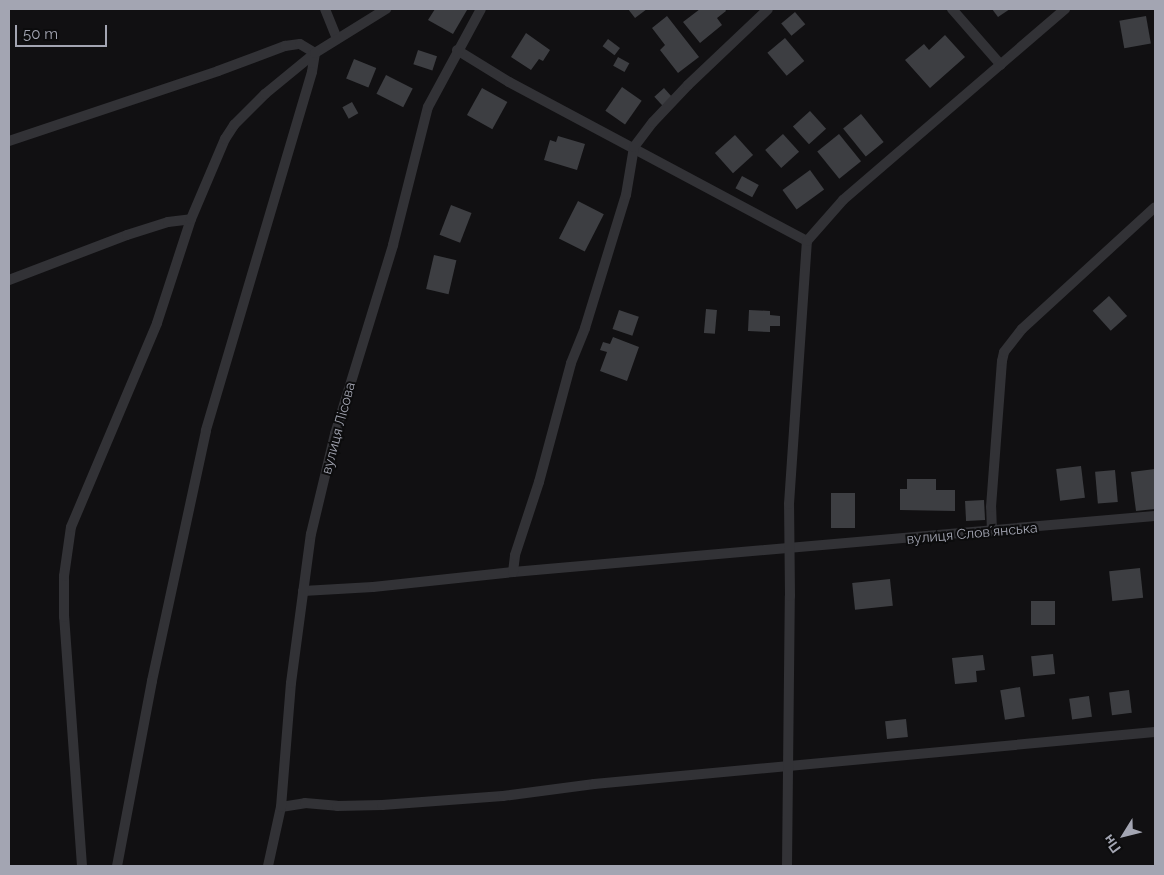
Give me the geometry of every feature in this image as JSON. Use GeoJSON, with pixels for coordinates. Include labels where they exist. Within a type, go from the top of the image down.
{"type":"FeatureCollection","features":[{"type":"Feature","properties":{"kind":"street"},"geometry":{"type":"LineString","coordinates":[[325,9],[337,39]]}},
{"type":"Feature","properties":{"kind":"street"},"geometry":{"type":"LineString","coordinates":[[82,866],[64,617],[64,576],[71,527],[157,323],[191,219],[218,153],[234,126],[265,94],[315,53],[386,9]]}},
{"type":"Feature","properties":{"kind":"street","name":"вулиця Лісова"},"geometry":{"type":"LineString","coordinates":[[268,866],[281,807],[286,736],[311,534],[335,434],[393,245],[428,107],[457,50],[481,9]]}},
{"type":"Feature","properties":{"kind":"street"},"geometry":{"type":"LineString","coordinates":[[513,572],[515,555],[539,482],[571,363],[585,328],[626,195],[634,147],[653,122],[688,85],[768,9]]}},
{"type":"Feature","properties":{"kind":"street"},"geometry":{"type":"LineString","coordinates":[[952,9],[1001,65]]}},
{"type":"Feature","properties":{"kind":"street"},"geometry":{"type":"LineString","coordinates":[[787,866],[790,596],[788,504],[807,241],[843,200],[1065,9]]}},
{"type":"Feature","properties":{"kind":"street"},"geometry":{"type":"LineString","coordinates":[[9,142],[92,112],[218,71],[285,46],[300,44],[315,53]]}},
{"type":"Feature","properties":{"kind":"street"},"geometry":{"type":"LineString","coordinates":[[457,50],[508,82],[634,147],[807,241]]}},
{"type":"Feature","properties":{"kind":"street"},"geometry":{"type":"LineString","coordinates":[[117,866],[152,681],[206,431],[312,72],[315,53]]}},
{"type":"Feature","properties":{"kind":"street"},"geometry":{"type":"LineString","coordinates":[[992,532],[992,488],[1004,352],[1022,329],[1155,207]]}},
{"type":"Feature","properties":{"kind":"street"},"geometry":{"type":"LineString","coordinates":[[9,280],[127,235],[168,222],[191,219]]}},
{"type":"Feature","properties":{"kind":"street","name":"вулиця Словʼянська"},"geometry":{"type":"LineString","coordinates":[[303,590],[373,587],[513,572],[992,532],[1155,516]]}},
{"type":"Feature","properties":{"kind":"street"},"geometry":{"type":"LineString","coordinates":[[281,807],[305,803],[337,806],[382,805],[503,796],[594,784],[1155,732]]}},
{"type":"Feature","properties":{"kind":"building"},"geometry":{"type":"Polygon","coordinates":[[[435,9],[467,10],[453,34],[428,20],[435,9]]]}},
{"type":"Feature","properties":{"kind":"building"},"geometry":{"type":"Polygon","coordinates":[[[628,9],[647,9],[635,18],[628,9]]]}},
{"type":"Feature","properties":{"kind":"building"},"geometry":{"type":"Polygon","coordinates":[[[700,9],[725,9],[726,11],[717,18],[722,25],[700,43],[683,22],[700,9]]]}},
{"type":"Feature","properties":{"kind":"building"},"geometry":{"type":"Polygon","coordinates":[[[992,9],[1010,9],[998,17],[992,9]]]}},
{"type":"Feature","properties":{"kind":"building"},"geometry":{"type":"Polygon","coordinates":[[[795,12],[805,24],[791,36],[781,24],[795,12]]]}},
{"type":"Feature","properties":{"kind":"building"},"geometry":{"type":"Polygon","coordinates":[[[667,16],[699,57],[678,73],[660,50],[665,45],[652,28],[667,16]]]}},
{"type":"Feature","properties":{"kind":"building"},"geometry":{"type":"Polygon","coordinates":[[[1146,16],[1151,44],[1124,48],[1119,21],[1146,16]]]}},
{"type":"Feature","properties":{"kind":"building"},"geometry":{"type":"Polygon","coordinates":[[[526,33],[550,50],[543,61],[539,59],[531,70],[511,57],[526,33]]]}},
{"type":"Feature","properties":{"kind":"building"},"geometry":{"type":"Polygon","coordinates":[[[945,35],[965,57],[930,88],[905,60],[924,44],[929,50],[945,35]]]}},
{"type":"Feature","properties":{"kind":"building"},"geometry":{"type":"Polygon","coordinates":[[[785,38],[804,61],[787,76],[767,53],[785,38]]]}},
{"type":"Feature","properties":{"kind":"building"},"geometry":{"type":"Polygon","coordinates":[[[608,39],[620,48],[615,55],[603,46],[608,39]]]}},
{"type":"Feature","properties":{"kind":"building"},"geometry":{"type":"Polygon","coordinates":[[[418,50],[437,56],[432,70],[413,64],[418,50]]]}},
{"type":"Feature","properties":{"kind":"building"},"geometry":{"type":"Polygon","coordinates":[[[618,57],[629,63],[625,72],[613,66],[618,57]]]}},
{"type":"Feature","properties":{"kind":"building"},"geometry":{"type":"Polygon","coordinates":[[[354,59],[376,68],[368,87],[346,78],[354,59]]]}},
{"type":"Feature","properties":{"kind":"building"},"geometry":{"type":"Polygon","coordinates":[[[386,75],[413,89],[403,107],[376,94],[386,75]]]}},
{"type":"Feature","properties":{"kind":"building"},"geometry":{"type":"Polygon","coordinates":[[[622,87],[642,101],[625,125],[605,111],[622,87]]]}},
{"type":"Feature","properties":{"kind":"building"},"geometry":{"type":"Polygon","coordinates":[[[482,88],[507,102],[492,129],[467,115],[482,88]]]}},
{"type":"Feature","properties":{"kind":"building"},"geometry":{"type":"Polygon","coordinates":[[[664,88],[672,97],[662,106],[654,97],[664,88]]]}},
{"type":"Feature","properties":{"kind":"building"},"geometry":{"type":"Polygon","coordinates":[[[352,102],[358,113],[349,119],[342,107],[352,102]]]}},
{"type":"Feature","properties":{"kind":"building"},"geometry":{"type":"Polygon","coordinates":[[[810,111],[826,129],[809,144],[793,126],[810,111]]]}},
{"type":"Feature","properties":{"kind":"building"},"geometry":{"type":"Polygon","coordinates":[[[861,114],[884,142],[866,156],[843,128],[861,114]]]}},
{"type":"Feature","properties":{"kind":"building"},"geometry":{"type":"Polygon","coordinates":[[[783,134],[799,152],[781,168],[765,150],[783,134]]]}},
{"type":"Feature","properties":{"kind":"building"},"geometry":{"type":"Polygon","coordinates":[[[839,134],[861,161],[839,179],[817,152],[839,134]]]}},
{"type":"Feature","properties":{"kind":"building"},"geometry":{"type":"Polygon","coordinates":[[[735,135],[753,155],[733,173],[715,153],[735,135]]]}},
{"type":"Feature","properties":{"kind":"building"},"geometry":{"type":"Polygon","coordinates":[[[558,136],[585,144],[577,170],[544,160],[550,140],[556,142],[558,136]]]}},
{"type":"Feature","properties":{"kind":"building"},"geometry":{"type":"Polygon","coordinates":[[[810,170],[824,189],[797,209],[782,190],[810,170]]]}},
{"type":"Feature","properties":{"kind":"building"},"geometry":{"type":"Polygon","coordinates":[[[742,176],[759,185],[752,197],[735,188],[742,176]]]}},
{"type":"Feature","properties":{"kind":"building"},"geometry":{"type":"Polygon","coordinates":[[[578,201],[604,214],[585,252],[559,238],[578,201]]]}},
{"type":"Feature","properties":{"kind":"building"},"geometry":{"type":"Polygon","coordinates":[[[451,205],[472,213],[460,243],[440,235],[451,205]]]}},
{"type":"Feature","properties":{"kind":"building"},"geometry":{"type":"Polygon","coordinates":[[[434,255],[456,260],[449,294],[426,289],[434,255]]]}},
{"type":"Feature","properties":{"kind":"building"},"geometry":{"type":"Polygon","coordinates":[[[1109,296],[1127,316],[1111,331],[1093,311],[1109,296]]]}},
{"type":"Feature","properties":{"kind":"building"},"geometry":{"type":"Polygon","coordinates":[[[706,309],[717,310],[715,334],[704,333],[706,309]]]}},
{"type":"Feature","properties":{"kind":"building"},"geometry":{"type":"Polygon","coordinates":[[[619,310],[639,317],[632,336],[612,329],[619,310]]]}},
{"type":"Feature","properties":{"kind":"building"},"geometry":{"type":"Polygon","coordinates":[[[749,310],[770,311],[770,315],[780,316],[780,326],[770,326],[770,332],[748,331],[749,310]]]}},
{"type":"Feature","properties":{"kind":"building"},"geometry":{"type":"Polygon","coordinates":[[[613,337],[639,347],[627,381],[600,371],[607,352],[600,350],[603,342],[610,344],[613,337]]]}},
{"type":"Feature","properties":{"kind":"building"},"geometry":{"type":"Polygon","coordinates":[[[1081,466],[1085,498],[1060,501],[1056,469],[1081,466]]]}},
{"type":"Feature","properties":{"kind":"building"},"geometry":{"type":"Polygon","coordinates":[[[1155,469],[1155,509],[1136,511],[1131,472],[1155,469]]]}},
{"type":"Feature","properties":{"kind":"building"},"geometry":{"type":"Polygon","coordinates":[[[1115,470],[1118,502],[1098,504],[1095,472],[1115,470]]]}},
{"type":"Feature","properties":{"kind":"building"},"geometry":{"type":"Polygon","coordinates":[[[907,479],[936,479],[936,490],[955,490],[955,511],[900,510],[900,489],[907,489],[907,479]]]}},
{"type":"Feature","properties":{"kind":"building"},"geometry":{"type":"Polygon","coordinates":[[[831,493],[855,493],[855,528],[831,528],[831,493]]]}},
{"type":"Feature","properties":{"kind":"building"},"geometry":{"type":"Polygon","coordinates":[[[984,500],[985,520],[966,521],[965,501],[984,500]]]}},
{"type":"Feature","properties":{"kind":"building"},"geometry":{"type":"Polygon","coordinates":[[[1140,568],[1143,598],[1112,601],[1109,571],[1140,568]]]}},
{"type":"Feature","properties":{"kind":"building"},"geometry":{"type":"Polygon","coordinates":[[[890,579],[893,606],[855,610],[852,583],[890,579]]]}},
{"type":"Feature","properties":{"kind":"building"},"geometry":{"type":"Polygon","coordinates":[[[1031,601],[1055,601],[1055,625],[1031,625],[1031,601]]]}},
{"type":"Feature","properties":{"kind":"building"},"geometry":{"type":"Polygon","coordinates":[[[1053,654],[1055,674],[1033,676],[1031,656],[1053,654]]]}},
{"type":"Feature","properties":{"kind":"building"},"geometry":{"type":"Polygon","coordinates":[[[983,655],[985,670],[976,671],[977,682],[955,684],[952,658],[983,655]]]}},
{"type":"Feature","properties":{"kind":"building"},"geometry":{"type":"Polygon","coordinates":[[[1020,687],[1025,717],[1005,720],[1000,690],[1020,687]]]}},
{"type":"Feature","properties":{"kind":"building"},"geometry":{"type":"Polygon","coordinates":[[[1129,690],[1132,713],[1112,715],[1109,692],[1129,690]]]}},
{"type":"Feature","properties":{"kind":"building"},"geometry":{"type":"Polygon","coordinates":[[[1089,696],[1092,717],[1072,720],[1069,699],[1089,696]]]}},
{"type":"Feature","properties":{"kind":"building"},"geometry":{"type":"Polygon","coordinates":[[[906,719],[908,737],[887,739],[885,721],[906,719]]]}}]}
